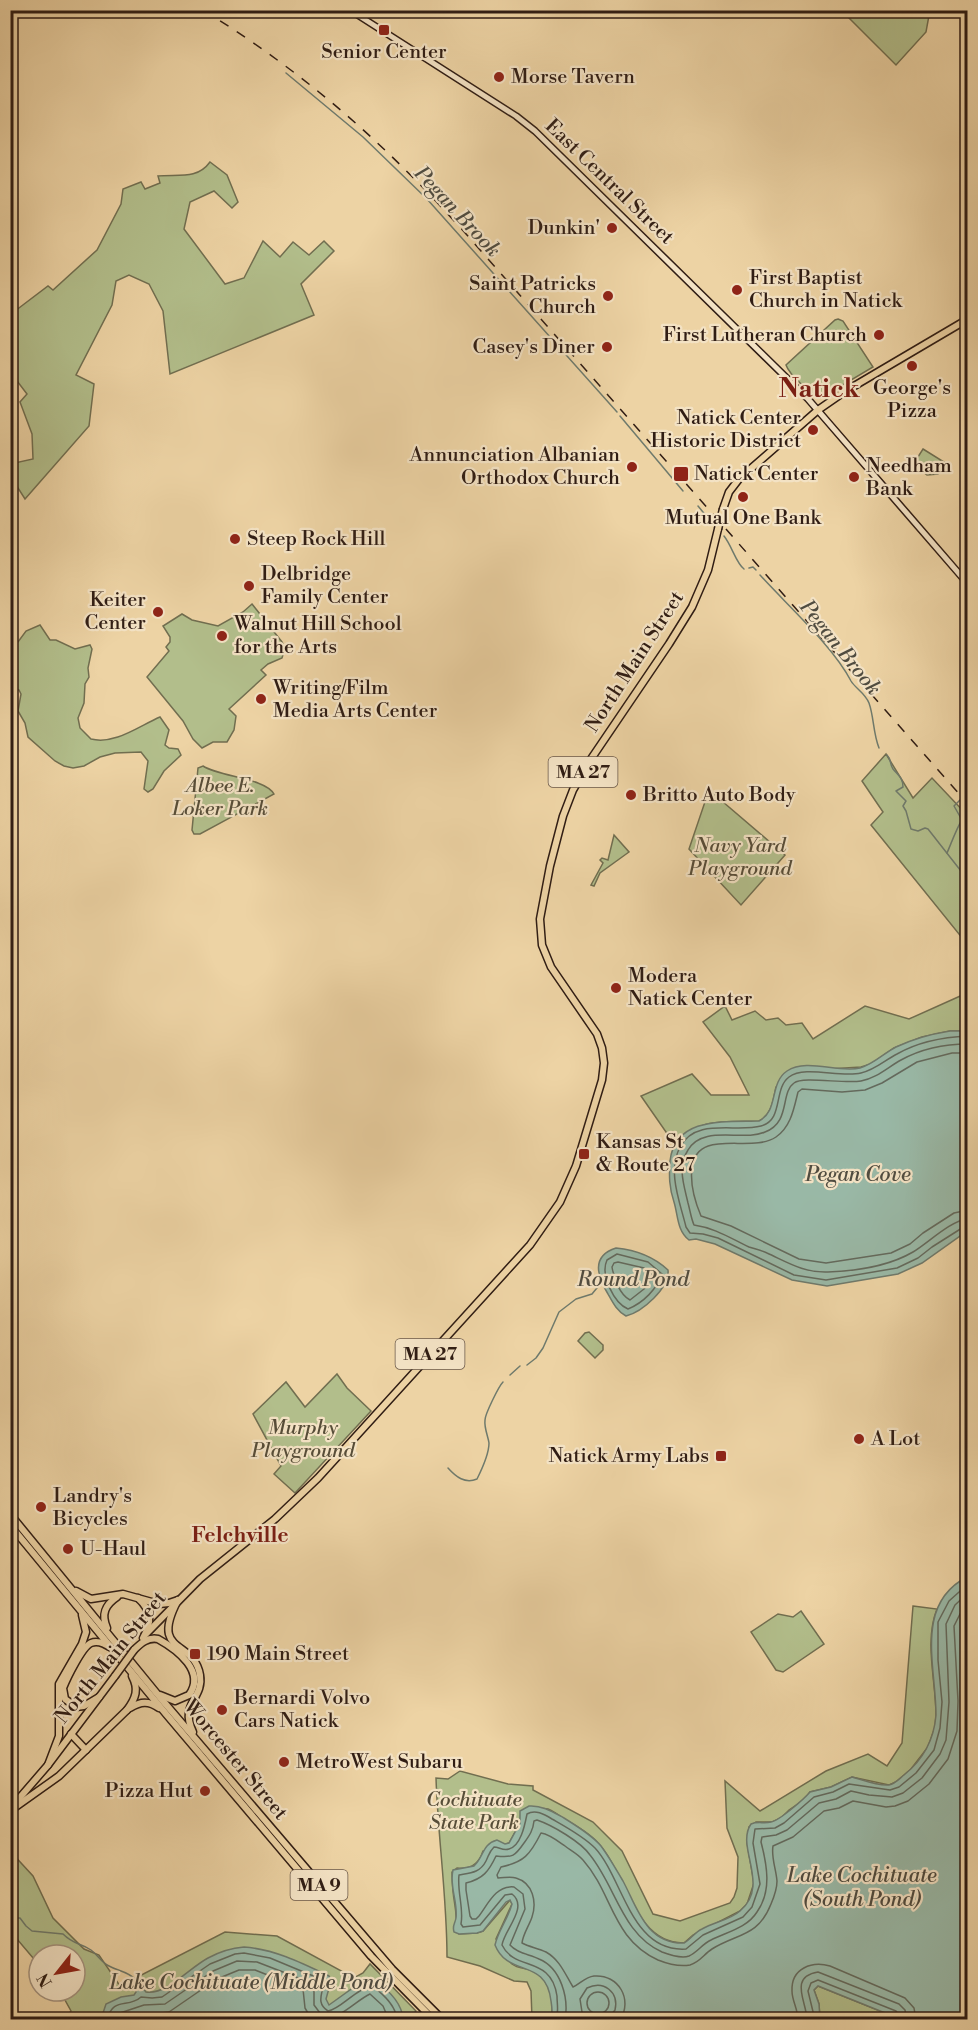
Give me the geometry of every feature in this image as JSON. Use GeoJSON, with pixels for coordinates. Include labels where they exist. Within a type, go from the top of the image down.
{"type":"FeatureCollection","features":[{"type":"Feature","properties":{"kind":"main road","name":"East Central Street"},"geometry":{"type":"LineString","coordinates":[[350,10],[530,126],[751,342],[818,411],[968,584]]}},
{"type":"Feature","properties":{"kind":"main road","name":"MA 27"},"geometry":{"type":"LineString","coordinates":[[818,411],[844,392],[968,319]]}},
{"type":"Feature","properties":{"kind":"main road","name":"North Main Street"},"geometry":{"type":"LineString","coordinates":[[10,1809],[48,1764],[143,1638],[178,1600],[211,1570],[279,1516],[322,1474],[530,1245],[560,1202],[582,1146],[602,1080],[604,1063],[597,1034],[551,967],[542,945],[540,919],[563,816],[586,766],[687,615],[704,579],[723,509],[731,489],[739,479],[818,411]]}},
{"type":"Feature","properties":{"kind":"main road","name":"Worcester Street"},"geometry":{"type":"LineString","coordinates":[[10,1514],[151,1687],[397,1976],[443,2019]]}},
{"type":"Feature","properties":{"kind":"main road","name":"Worcester Street"},"geometry":{"type":"LineString","coordinates":[[10,1525],[166,1714],[377,1962],[434,2019]]}},
{"type":"Feature","properties":{"kind":"main road"},"geometry":{"type":"LineString","coordinates":[[69,1586],[91,1599],[121,1595],[136,1596],[164,1604],[178,1600]]}},
{"type":"Feature","properties":{"kind":"main road"},"geometry":{"type":"LineString","coordinates":[[111,1637],[105,1622],[104,1611],[110,1602],[121,1595]]}},
{"type":"Feature","properties":{"kind":"main road"},"geometry":{"type":"LineString","coordinates":[[136,1596],[147,1608],[150,1616],[150,1624],[143,1638]]}},
{"type":"Feature","properties":{"kind":"main road"},"geometry":{"type":"LineString","coordinates":[[178,1600],[170,1617],[168,1629],[173,1642],[194,1661],[199,1672],[199,1689],[189,1708],[188,1716],[201,1745]]}},
{"type":"Feature","properties":{"kind":"main road"},"geometry":{"type":"LineString","coordinates":[[48,1764],[59,1737],[59,1684],[82,1644],[86,1632],[83,1617],[76,1604]]}},
{"type":"Feature","properties":{"kind":"main road"},"geometry":{"type":"LineString","coordinates":[[134,1650],[148,1640],[158,1639],[187,1661],[193,1670],[194,1687],[183,1699],[168,1700],[151,1687]]}},
{"type":"Feature","properties":{"kind":"main road"},"geometry":{"type":"LineString","coordinates":[[99,1697],[84,1706],[76,1707],[64,1699],[63,1688],[89,1645],[95,1642],[102,1643],[114,1651]]}},
{"type":"Feature","properties":{"kind":"main road"},"geometry":{"type":"LineString","coordinates":[[125,1665],[136,1689],[135,1697],[127,1710]]}},
{"type":"Feature","properties":{"kind":"main road"},"geometry":{"type":"LineString","coordinates":[[127,1710],[136,1704],[146,1702],[156,1705],[166,1714]]}},
{"type":"Feature","properties":{"kind":"main road","name":"North Main Street"},"geometry":{"type":"LineString","coordinates":[[10,1809],[59,1776],[127,1710]]}},
{"type":"Feature","properties":{"kind":"main road"},"geometry":{"type":"LineString","coordinates":[[71,1734],[86,1750]]}},
{"type":"Feature","properties":{"kind":"green space"},"geometry":{"type":"Polygon","coordinates":[[[930,10],[926,32],[896,65],[842,11],[930,10]]]}},
{"type":"Feature","properties":{"kind":"green space"},"geometry":{"type":"Polygon","coordinates":[[[210,162],[227,175],[238,202],[232,208],[214,191],[190,202],[184,229],[225,284],[244,278],[263,241],[280,257],[293,242],[309,255],[324,241],[334,251],[301,284],[314,315],[170,374],[163,311],[149,284],[129,275],[116,281],[112,305],[76,375],[94,384],[89,426],[25,499],[11,477],[10,464],[33,459],[32,434],[20,402],[27,394],[11,373],[11,314],[48,286],[53,290],[97,250],[121,204],[123,189],[141,182],[145,189],[160,183],[158,176],[193,174],[205,168],[210,162]]]}},
{"type":"Feature","properties":{"kind":"green space"},"geometry":{"type":"Polygon","coordinates":[[[838,319],[843,321],[873,367],[821,398],[801,384],[786,365],[838,319]]]}},
{"type":"Feature","properties":{"kind":"green space"},"geometry":{"type":"Polygon","coordinates":[[[923,449],[944,462],[938,474],[927,475],[920,469],[916,460],[923,449]]]}},
{"type":"Feature","properties":{"kind":"green space"},"geometry":{"type":"Polygon","coordinates":[[[252,604],[282,642],[285,648],[282,658],[261,670],[266,675],[229,709],[236,716],[234,730],[227,742],[213,742],[202,748],[147,677],[169,651],[166,647],[170,642],[170,637],[163,626],[182,614],[192,620],[218,626],[243,612],[252,604]]]}},
{"type":"Feature","properties":{"kind":"green space"},"geometry":{"type":"Polygon","coordinates":[[[40,625],[50,640],[56,640],[75,649],[90,645],[92,649],[84,703],[78,718],[80,728],[91,739],[118,737],[160,717],[169,730],[165,745],[178,749],[181,755],[164,771],[153,789],[148,792],[144,789],[148,761],[141,752],[115,753],[100,757],[84,766],[73,768],[55,761],[28,737],[25,723],[18,711],[21,694],[19,690],[11,686],[11,646],[18,642],[26,631],[40,625]]]}},
{"type":"Feature","properties":{"kind":"green space"},"geometry":{"type":"Polygon","coordinates":[[[886,754],[913,798],[932,778],[967,815],[967,944],[871,825],[883,812],[862,781],[886,754]]]}},
{"type":"Feature","properties":{"kind":"green space","name":"Albee E. Loker Park"},"geometry":{"type":"Polygon","coordinates":[[[203,766],[262,784],[274,794],[200,834],[194,834],[192,830],[198,768],[203,766]]]}},
{"type":"Feature","properties":{"kind":"green space","name":"Navy Yard Playground"},"geometry":{"type":"Polygon","coordinates":[[[709,790],[785,855],[741,905],[689,849],[709,790]]]}},
{"type":"Feature","properties":{"kind":"green space"},"geometry":{"type":"Polygon","coordinates":[[[614,835],[629,852],[600,873],[594,886],[591,885],[603,863],[600,860],[602,858],[608,860],[614,835]]]}},
{"type":"Feature","properties":{"kind":"green space"},"geometry":{"type":"Polygon","coordinates":[[[967,993],[967,1031],[950,1031],[922,1037],[894,1048],[871,1064],[829,1069],[776,1087],[767,1115],[759,1121],[702,1125],[683,1136],[675,1145],[641,1096],[692,1074],[711,1095],[749,1095],[730,1057],[703,1022],[725,1006],[732,1020],[755,1011],[766,1020],[778,1018],[786,1025],[802,1023],[813,1039],[865,1006],[909,1019],[967,993]]]}},
{"type":"Feature","properties":{"kind":"green space"},"geometry":{"type":"Polygon","coordinates":[[[589,1332],[603,1345],[603,1350],[595,1358],[578,1341],[589,1332]]]}},
{"type":"Feature","properties":{"kind":"green space","name":"Murphy Playground"},"geometry":{"type":"Polygon","coordinates":[[[337,1374],[347,1388],[371,1411],[295,1493],[274,1474],[281,1466],[253,1414],[286,1382],[305,1407],[337,1374]]]}},
{"type":"Feature","properties":{"kind":"green space","name":"Cochituate State Park"},"geometry":{"type":"Polygon","coordinates":[[[913,1606],[937,1609],[931,1635],[936,1715],[935,1727],[928,1747],[911,1769],[896,1782],[889,1785],[852,1777],[831,1787],[810,1792],[805,1799],[781,1818],[772,1822],[756,1822],[749,1827],[747,1843],[754,1883],[747,1904],[740,1911],[693,1935],[684,1943],[667,1940],[653,1932],[642,1919],[608,1856],[594,1839],[548,1809],[521,1811],[520,1823],[509,1843],[483,1851],[474,1865],[457,1868],[452,1872],[457,1927],[459,1934],[483,1931],[510,1900],[512,1904],[496,1939],[512,1964],[535,1972],[545,1981],[552,2000],[550,2019],[532,2019],[531,1991],[527,1982],[514,1981],[480,1966],[447,1957],[436,1778],[448,1779],[460,1771],[508,1784],[533,1786],[533,1790],[593,1822],[622,1851],[653,1914],[680,1921],[730,1903],[737,1888],[738,1857],[727,1828],[725,1781],[760,1811],[826,1771],[868,1754],[887,1766],[902,1743],[913,1606]]]}},
{"type":"Feature","properties":{"kind":"green space"},"geometry":{"type":"Polygon","coordinates":[[[801,1611],[824,1644],[783,1672],[776,1670],[751,1632],[778,1614],[793,1617],[801,1611]]]}},
{"type":"Feature","properties":{"kind":"green space"},"geometry":{"type":"Polygon","coordinates":[[[10,1851],[33,1876],[53,1918],[78,1943],[27,1943],[27,1951],[11,1932],[10,1851]]]}},
{"type":"Feature","properties":{"kind":"green space"},"geometry":{"type":"Polygon","coordinates":[[[225,1932],[277,1936],[354,1978],[363,1973],[370,1964],[416,2011],[414,2019],[65,2019],[71,2011],[67,2003],[87,2003],[87,1950],[99,1955],[120,1986],[225,1932]]]}},
{"type":"Feature","properties":{"kind":"green space"},"geometry":{"type":"Polygon","coordinates":[[[818,1986],[900,2019],[820,2019],[819,2004],[814,1990],[818,1986]]]}},
{"type":"Feature","properties":{"kind":"water","name":"Pegan Cove"},"geometry":{"type":"Polygon","coordinates":[[[950,1031],[967,1031],[967,1231],[922,1263],[898,1274],[827,1286],[792,1280],[715,1244],[696,1239],[689,1240],[685,1236],[678,1222],[670,1177],[670,1161],[674,1146],[681,1136],[704,1124],[759,1121],[769,1111],[781,1076],[795,1067],[860,1068],[902,1044],[950,1031]]]}},
{"type":"Feature","properties":{"kind":"water","name":"Round Pond"},"geometry":{"type":"Polygon","coordinates":[[[616,1248],[644,1254],[668,1270],[665,1284],[654,1298],[640,1310],[626,1316],[614,1304],[599,1274],[598,1267],[603,1256],[616,1248]]]}},
{"type":"Feature","properties":{"kind":"water","name":"Lake Cochituate (South Pond)"},"geometry":{"type":"Polygon","coordinates":[[[967,1577],[967,2019],[900,2019],[818,1986],[814,1990],[819,2004],[820,2019],[550,2019],[551,2001],[548,1987],[542,1978],[509,1961],[501,1955],[495,1945],[512,1904],[510,1900],[483,1931],[459,1934],[454,1932],[456,1912],[452,1882],[453,1870],[474,1866],[488,1844],[492,1842],[497,1840],[505,1844],[509,1843],[520,1823],[520,1811],[529,1806],[556,1813],[597,1842],[618,1872],[644,1922],[660,1937],[671,1942],[684,1943],[700,1930],[736,1914],[749,1901],[753,1890],[747,1844],[747,1833],[751,1824],[775,1821],[810,1792],[831,1787],[852,1777],[875,1784],[891,1784],[911,1769],[922,1756],[933,1733],[936,1715],[932,1657],[934,1620],[940,1603],[950,1589],[967,1577]]]}},
{"type":"Feature","properties":{"kind":"water","name":"Lake Cochituate (Middle Pond)"},"geometry":{"type":"Polygon","coordinates":[[[244,1947],[277,1954],[329,1976],[331,1981],[326,1999],[329,2005],[357,1985],[373,1979],[396,2001],[403,2019],[101,2019],[106,2004],[121,1997],[134,1995],[136,1992],[135,1978],[146,1992],[154,1992],[170,1985],[212,1956],[230,1949],[244,1947]]]}},
{"type":"Feature","properties":{"kind":"waterway","name":"Pegan Brook"},"geometry":{"type":"LineString","coordinates":[[286,73],[363,137],[427,199],[617,412]]}},
{"type":"Feature","properties":{"kind":"waterway","name":"Pegan Brook"},"geometry":{"type":"LineString","coordinates":[[620,416],[683,491]]}},
{"type":"Feature","properties":{"kind":"waterway","name":"Pegan Brook"},"geometry":{"type":"LineString","coordinates":[[698,506],[712,523]]}},
{"type":"Feature","properties":{"kind":"waterway","name":"Pegan Brook"},"geometry":{"type":"LineString","coordinates":[[724,536],[744,569]]}},
{"type":"Feature","properties":{"kind":"waterway","name":"Pegan Brook"},"geometry":{"type":"LineString","coordinates":[[749,568],[753,567],[756,570]]}},
{"type":"Feature","properties":{"kind":"waterway","name":"Pegan Brook"},"geometry":{"type":"LineString","coordinates":[[760,575],[822,640],[853,684],[863,693],[871,708],[879,748]]}},
{"type":"Feature","properties":{"kind":"waterway","name":"Pegan Brook"},"geometry":{"type":"LineString","coordinates":[[887,755],[902,781],[903,787],[896,791],[906,801],[903,806],[911,829],[918,831],[928,829],[968,880]]}},
{"type":"Feature","properties":{"kind":"waterway"},"geometry":{"type":"LineString","coordinates":[[947,853],[962,820],[954,806],[962,798]]}},
{"type":"Feature","properties":{"kind":"waterway"},"geometry":{"type":"LineString","coordinates":[[527,1365],[543,1348],[559,1312],[576,1299],[592,1294],[601,1283]]}},
{"type":"Feature","properties":{"kind":"waterway"},"geometry":{"type":"LineString","coordinates":[[510,1375],[520,1366]]}},
{"type":"Feature","properties":{"kind":"waterway"},"geometry":{"type":"LineString","coordinates":[[448,1468],[461,1479],[469,1481],[477,1479],[489,1448],[485,1426],[486,1417],[492,1400],[503,1382]]}},
{"type":"Feature","properties":{"kind":"waterway"},"geometry":{"type":"LineString","coordinates":[[10,1918],[20,1918],[32,1931],[63,1934],[91,1950],[112,1968],[129,1974],[135,1979]]}},
{"type":"Feature","properties":{"kind":"railway"},"geometry":{"type":"LineString","coordinates":[[203,10],[279,61],[348,116],[443,208],[968,804]]}},
{"type":"Feature","properties":{"kind":"place","name":"Senior Center"},"geometry":{"type":"Point","coordinates":[384,30]}},
{"type":"Feature","properties":{"kind":"place","name":"Morse Tavern"},"geometry":{"type":"Point","coordinates":[499,77]}},
{"type":"Feature","properties":{"kind":"place","name":"Dunkin'"},"geometry":{"type":"Point","coordinates":[612,228]}},
{"type":"Feature","properties":{"kind":"place","name":"First Baptist Church in Natick"},"geometry":{"type":"Point","coordinates":[737,290]}},
{"type":"Feature","properties":{"kind":"place","name":"Saint Patricks Church"},"geometry":{"type":"Point","coordinates":[608,296]}},
{"type":"Feature","properties":{"kind":"place","name":"First Lutheran Church"},"geometry":{"type":"Point","coordinates":[879,335]}},
{"type":"Feature","properties":{"kind":"place","name":"Casey's Diner"},"geometry":{"type":"Point","coordinates":[607,347]}},
{"type":"Feature","properties":{"kind":"place","name":"George's Pizza"},"geometry":{"type":"Point","coordinates":[912,366]}},
{"type":"Feature","properties":{"kind":"place","name":"Natick Center Historic District"},"geometry":{"type":"Point","coordinates":[813,430]}},
{"type":"Feature","properties":{"kind":"place","name":"Annunciation Albanian Orthodox Church"},"geometry":{"type":"Point","coordinates":[632,467]}},
{"type":"Feature","properties":{"kind":"place","name":"Natick Center"},"geometry":{"type":"Point","coordinates":[681,474]}},
{"type":"Feature","properties":{"kind":"place","name":"Needham Bank"},"geometry":{"type":"Point","coordinates":[854,477]}},
{"type":"Feature","properties":{"kind":"place","name":"Mutual One Bank"},"geometry":{"type":"Point","coordinates":[743,497]}},
{"type":"Feature","properties":{"kind":"place","name":"Steep Rock Hill"},"geometry":{"type":"Point","coordinates":[235,539]}},
{"type":"Feature","properties":{"kind":"place","name":"Delbridge Family Center"},"geometry":{"type":"Point","coordinates":[249,586]}},
{"type":"Feature","properties":{"kind":"place","name":"Keiter Center"},"geometry":{"type":"Point","coordinates":[158,612]}},
{"type":"Feature","properties":{"kind":"place","name":"Walnut Hill School for the Arts"},"geometry":{"type":"Point","coordinates":[222,636]}},
{"type":"Feature","properties":{"kind":"place","name":"Writing/Film Media Arts Center"},"geometry":{"type":"Point","coordinates":[261,699]}},
{"type":"Feature","properties":{"kind":"place","name":"Britto Auto Body"},"geometry":{"type":"Point","coordinates":[631,795]}},
{"type":"Feature","properties":{"kind":"place","name":"Modera Natick Center"},"geometry":{"type":"Point","coordinates":[616,988]}},
{"type":"Feature","properties":{"kind":"place","name":"Kansas St & Route 27"},"geometry":{"type":"Point","coordinates":[584,1154]}},
{"type":"Feature","properties":{"kind":"place","name":"A Lot"},"geometry":{"type":"Point","coordinates":[859,1439]}},
{"type":"Feature","properties":{"kind":"place","name":"Natick Army Labs"},"geometry":{"type":"Point","coordinates":[721,1456]}},
{"type":"Feature","properties":{"kind":"place","name":"Landry's Bicycles"},"geometry":{"type":"Point","coordinates":[41,1507]}},
{"type":"Feature","properties":{"kind":"place","name":"U-Haul"},"geometry":{"type":"Point","coordinates":[68,1549]}},
{"type":"Feature","properties":{"kind":"place","name":"190 Main Street"},"geometry":{"type":"Point","coordinates":[195,1654]}},
{"type":"Feature","properties":{"kind":"place","name":"Bernardi Volvo Cars Natick"},"geometry":{"type":"Point","coordinates":[222,1710]}},
{"type":"Feature","properties":{"kind":"place","name":"MetroWest Subaru"},"geometry":{"type":"Point","coordinates":[284,1762]}},
{"type":"Feature","properties":{"kind":"place","name":"Pizza Hut"},"geometry":{"type":"Point","coordinates":[205,1791]}},
{"type":"Feature","properties":{"kind":"district","name":"Natick"},"geometry":{"type":"Point","coordinates":[819,389]}},
{"type":"Feature","properties":{"kind":"district","name":"Felchville"},"geometry":{"type":"Point","coordinates":[240,1536]}}]}
